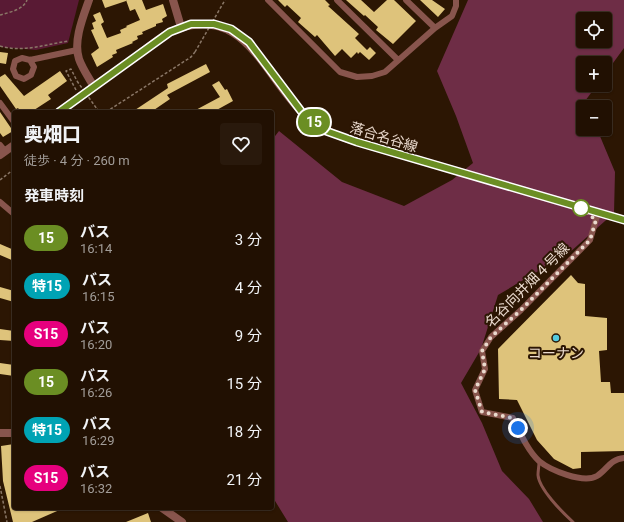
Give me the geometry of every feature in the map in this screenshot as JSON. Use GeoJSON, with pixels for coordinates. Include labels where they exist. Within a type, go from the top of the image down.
{"type":"FeatureCollection","features":[{"type":"Feature","properties":{"kind":"street"},"geometry":{"type":"LineString","coordinates":[[89,0],[78,40],[77,50],[79,59],[94,87]]}},
{"type":"Feature","properties":{"kind":"street"},"geometry":{"type":"LineString","coordinates":[[173,0],[181,27]]}},
{"type":"Feature","properties":{"kind":"street"},"geometry":{"type":"LineString","coordinates":[[268,0],[340,72],[357,77],[372,76],[385,72],[435,28],[452,16],[456,6],[456,0]]}},
{"type":"Feature","properties":{"kind":"street"},"geometry":{"type":"LineString","coordinates":[[337,0],[398,60]]}},
{"type":"Feature","properties":{"kind":"street"},"geometry":{"type":"LineString","coordinates":[[406,0],[435,28]]}},
{"type":"Feature","properties":{"kind":"street","name":"落合名谷線"},"geometry":{"type":"LineString","coordinates":[[62,110],[167,34],[191,24],[214,24],[240,34],[249,42],[301,111],[311,120],[333,134],[450,170],[624,220]]}},
{"type":"Feature","properties":{"kind":"street"},"geometry":{"type":"LineString","coordinates":[[30,60],[77,50]]}},
{"type":"Feature","properties":{"kind":"street"},"geometry":{"type":"LineString","coordinates":[[1,106],[12,120]]}},
{"type":"Feature","properties":{"kind":"street"},"geometry":{"type":"LineString","coordinates":[[2,150],[12,146]]}},
{"type":"Feature","properties":{"kind":"street"},"geometry":{"type":"LineString","coordinates":[[0,202],[12,212]]}},
{"type":"Feature","properties":{"kind":"street","name":"名谷向井畑４号線"},"geometry":{"type":"LineString","coordinates":[[598,213],[590,240],[521,310],[491,337],[482,351],[485,369],[475,390],[482,412],[513,418],[528,447],[539,461],[572,478],[587,480],[597,476],[608,464],[617,458],[624,458]]}},
{"type":"Feature","properties":{"kind":"street"},"geometry":{"type":"LineString","coordinates":[[0,433],[12,433]]}},
{"type":"Feature","properties":{"kind":"street"},"geometry":{"type":"LineString","coordinates":[[165,510],[182,522]]}},
{"type":"Feature","properties":{"kind":"lane"},"geometry":{"type":"LineString","coordinates":[[539,461],[538,475],[542,485],[552,499],[573,522]]}},
{"type":"Feature","properties":{"kind":"path"},"geometry":{"type":"LineString","coordinates":[[0,15],[17,10],[26,4],[28,0]]}},
{"type":"Feature","properties":{"kind":"path"},"geometry":{"type":"LineString","coordinates":[[109,110],[191,57],[226,0]]}},
{"type":"Feature","properties":{"kind":"path"},"geometry":{"type":"LineString","coordinates":[[0,46],[9,49],[36,47],[78,40]]}},
{"type":"Feature","properties":{"kind":"path"},"geometry":{"type":"LineString","coordinates":[[76,90],[66,71],[71,69],[77,82],[98,110]]}},
{"type":"Feature","properties":{"kind":"path"},"geometry":{"type":"LineString","coordinates":[[0,180],[12,171]]}},
{"type":"Feature","properties":{"kind":"path"},"geometry":{"type":"LineString","coordinates":[[0,486],[7,522]]}},
{"type":"Feature","properties":{"kind":"shaded area"},"geometry":{"type":"Polygon","coordinates":[[[0,0],[79,0],[68,43],[36,50],[0,47],[0,0]]]}},
{"type":"Feature","properties":{"kind":"shaded area"},"geometry":{"type":"Polygon","coordinates":[[[468,0],[624,0],[624,48],[612,64],[612,56],[576,56],[576,92],[592,92],[586,100],[576,100],[576,136],[600,136],[615,172],[614,213],[569,253],[498,295],[481,349],[461,383],[482,423],[502,471],[529,499],[543,522],[288,522],[274,499],[274,137],[279,131],[342,182],[404,206],[452,180],[473,163],[456,116],[437,71],[468,0]]]}},
{"type":"Feature","properties":{"kind":"building"},"geometry":{"type":"Polygon","coordinates":[[[102,0],[126,0],[126,1],[105,8],[102,0]]]}},
{"type":"Feature","properties":{"kind":"building"},"geometry":{"type":"Polygon","coordinates":[[[126,0],[142,0],[146,10],[163,4],[167,16],[162,19],[163,22],[156,24],[156,26],[142,32],[143,34],[137,36],[138,39],[132,42],[133,43],[116,50],[117,53],[112,55],[113,57],[97,67],[91,54],[99,48],[91,30],[94,29],[92,23],[96,21],[93,15],[100,12],[104,22],[101,24],[107,38],[121,33],[120,30],[140,20],[135,9],[130,11],[126,0]]]}},
{"type":"Feature","properties":{"kind":"building"},"geometry":{"type":"Polygon","coordinates":[[[278,0],[325,0],[330,5],[328,6],[359,34],[355,38],[367,50],[370,47],[376,53],[369,60],[360,52],[358,54],[357,52],[351,58],[342,49],[335,56],[317,35],[315,37],[298,22],[301,18],[287,5],[285,7],[278,0]]]}},
{"type":"Feature","properties":{"kind":"building"},"geometry":{"type":"Polygon","coordinates":[[[346,0],[361,0],[374,12],[387,0],[394,0],[416,21],[393,44],[376,30],[378,27],[346,0]]]}},
{"type":"Feature","properties":{"kind":"building"},"geometry":{"type":"Polygon","coordinates":[[[420,0],[432,0],[445,9],[438,17],[420,0]]]}},
{"type":"Feature","properties":{"kind":"building"},"geometry":{"type":"Polygon","coordinates":[[[0,52],[8,53],[6,64],[0,63],[0,52]]]}},
{"type":"Feature","properties":{"kind":"building"},"geometry":{"type":"Polygon","coordinates":[[[206,64],[210,72],[167,95],[170,99],[154,110],[135,110],[168,88],[167,84],[206,64]]]}},
{"type":"Feature","properties":{"kind":"building"},"geometry":{"type":"Polygon","coordinates":[[[60,71],[67,81],[48,95],[51,99],[34,110],[20,110],[18,108],[16,109],[0,86],[0,77],[5,74],[24,96],[60,71]]]}},
{"type":"Feature","properties":{"kind":"building"},"geometry":{"type":"Polygon","coordinates":[[[219,81],[225,90],[227,89],[233,101],[217,110],[196,110],[220,97],[212,85],[219,81]]]}},
{"type":"Feature","properties":{"kind":"building"},"geometry":{"type":"Polygon","coordinates":[[[0,112],[12,132],[3,137],[0,133],[0,112]]]}},
{"type":"Feature","properties":{"kind":"building"},"geometry":{"type":"Polygon","coordinates":[[[0,244],[12,249],[12,260],[0,255],[0,244]]]}},
{"type":"Feature","properties":{"kind":"building"},"geometry":{"type":"Polygon","coordinates":[[[571,275],[578,283],[585,284],[585,316],[607,318],[607,350],[599,351],[601,382],[610,382],[611,393],[624,393],[624,451],[581,452],[581,468],[573,469],[554,459],[537,440],[517,400],[499,399],[498,349],[571,275]]]}},
{"type":"Feature","properties":{"kind":"building"},"geometry":{"type":"Polygon","coordinates":[[[0,287],[12,290],[12,301],[0,298],[0,287]]]}},
{"type":"Feature","properties":{"kind":"building"},"geometry":{"type":"Polygon","coordinates":[[[0,329],[12,331],[12,341],[0,340],[0,329]]]}},
{"type":"Feature","properties":{"kind":"building"},"geometry":{"type":"Polygon","coordinates":[[[0,363],[12,365],[12,376],[0,374],[0,363]]]}},
{"type":"Feature","properties":{"kind":"building"},"geometry":{"type":"Polygon","coordinates":[[[12,444],[12,510],[59,510],[32,522],[13,522],[3,481],[1,446],[12,444]]]}},
{"type":"Feature","properties":{"kind":"building"},"geometry":{"type":"Polygon","coordinates":[[[148,513],[151,522],[126,522],[148,513]]]}},
{"type":"Feature","properties":{"kind":"bus line","name":"15"},"geometry":{"type":"LineString","coordinates":[[62,110],[170,32],[191,24],[214,24],[231,29],[240,34],[249,42],[301,111],[326,131],[450,170],[624,220]]}},
{"type":"Feature","properties":{"kind":"place","name":"コーナン"},"geometry":{"type":"Point","coordinates":[556,338]}},
{"type":"Feature","properties":{"kind":"route"},"geometry":{"type":"LineString","coordinates":[[518,428],[513,418],[482,412],[478,404],[475,390],[485,369],[482,351],[491,337],[521,310],[590,240],[596,220],[581,208]]}}]}
